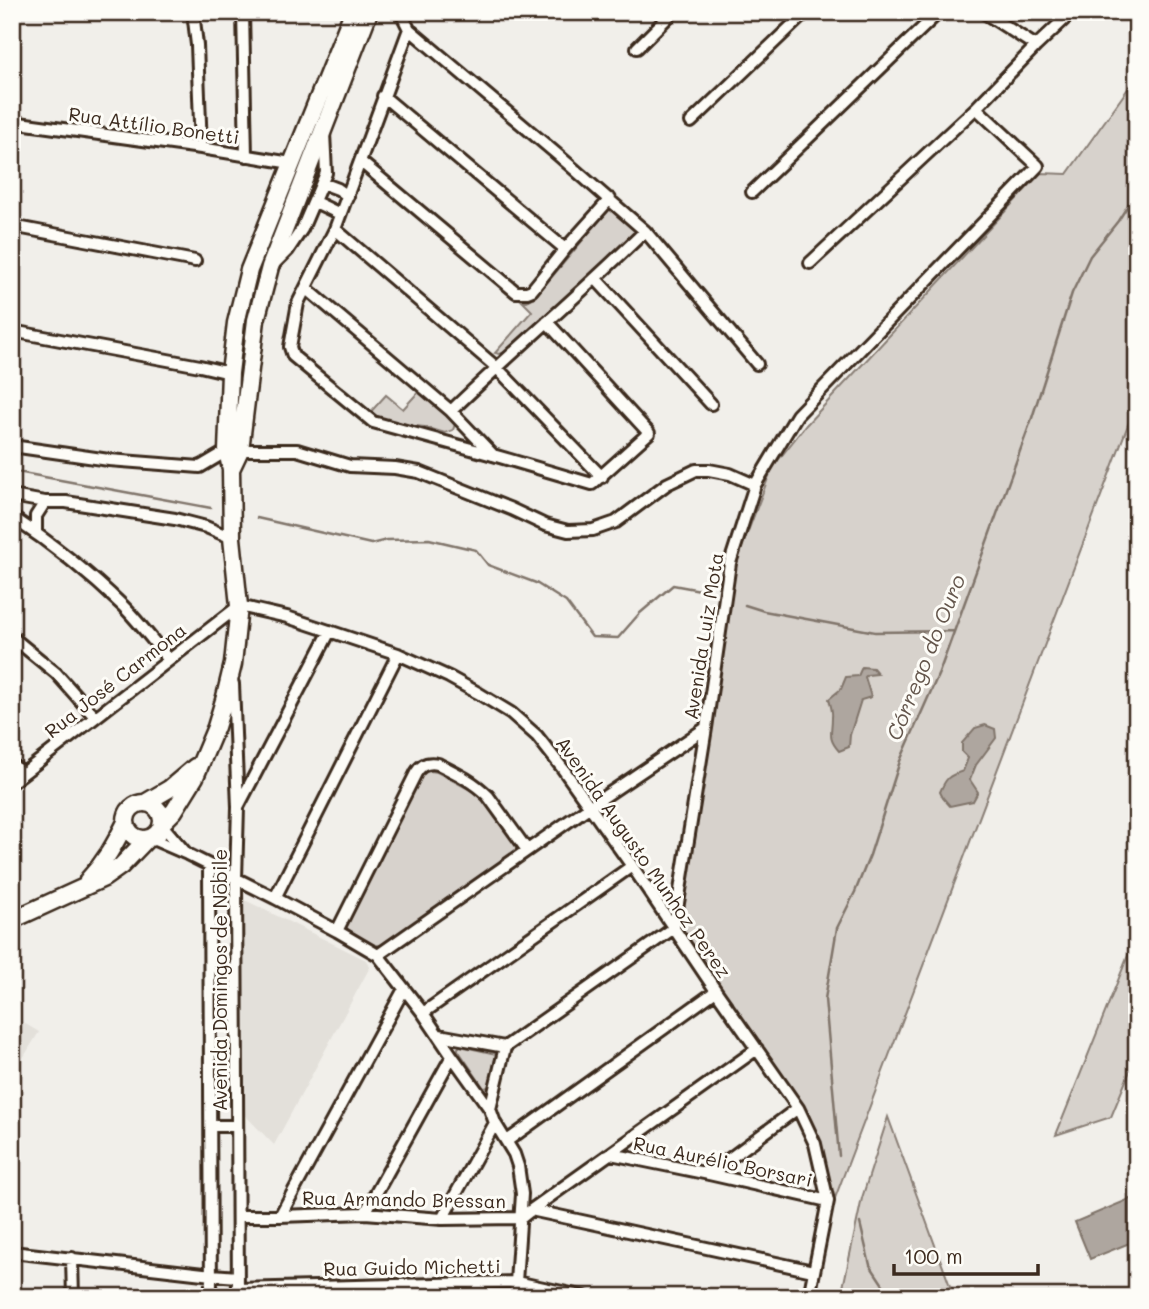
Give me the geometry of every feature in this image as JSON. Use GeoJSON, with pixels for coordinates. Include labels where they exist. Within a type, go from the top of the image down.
{"type":"FeatureCollection","features":[{"type":"Feature","properties":{"kind":"street"},"geometry":{"type":"LineString","coordinates":[[193,12],[201,148]]}},
{"type":"Feature","properties":{"kind":"street"},"geometry":{"type":"LineString","coordinates":[[243,12],[246,156]]}},
{"type":"Feature","properties":{"kind":"street"},"geometry":{"type":"LineString","coordinates":[[233,450],[230,373],[236,323],[245,283],[353,12]]}},
{"type":"Feature","properties":{"kind":"street"},"geometry":{"type":"LineString","coordinates":[[295,226],[310,166],[369,12]]}},
{"type":"Feature","properties":{"kind":"street"},"geometry":{"type":"LineString","coordinates":[[637,48],[673,12]]}},
{"type":"Feature","properties":{"kind":"street"},"geometry":{"type":"LineString","coordinates":[[691,122],[806,12]]}},
{"type":"Feature","properties":{"kind":"street"},"geometry":{"type":"LineString","coordinates":[[752,192],[939,12]]}},
{"type":"Feature","properties":{"kind":"street"},"geometry":{"type":"LineString","coordinates":[[983,12],[1036,46]]}},
{"type":"Feature","properties":{"kind":"street"},"geometry":{"type":"LineString","coordinates":[[810,263],[976,108],[1072,12]]}},
{"type":"Feature","properties":{"kind":"street"},"geometry":{"type":"LineString","coordinates":[[401,13],[410,29],[645,231],[757,364]]}},
{"type":"Feature","properties":{"kind":"street"},"geometry":{"type":"LineString","coordinates":[[410,29],[335,229],[298,303],[289,347],[293,356],[373,422],[593,484],[649,433],[547,322]]}},
{"type":"Feature","properties":{"kind":"street"},"geometry":{"type":"LineString","coordinates":[[383,96],[565,249]]}},
{"type":"Feature","properties":{"kind":"street","name":"Avenida Luiz Mota"},"geometry":{"type":"LineString","coordinates":[[674,928],[730,563],[755,485],[797,415],[1038,166],[976,108]]}},
{"type":"Feature","properties":{"kind":"street","name":"Rua Attílio Bonetti"},"geometry":{"type":"LineString","coordinates":[[12,122],[291,163]]}},
{"type":"Feature","properties":{"kind":"street"},"geometry":{"type":"LineString","coordinates":[[12,920],[104,878],[121,866],[148,838],[158,833],[186,794],[216,727],[233,664],[239,606],[232,538],[231,469],[256,320],[270,267],[295,226],[314,202],[324,178],[324,130]]}},
{"type":"Feature","properties":{"kind":"street"},"geometry":{"type":"LineString","coordinates":[[361,162],[516,292],[532,290],[610,199]]}},
{"type":"Feature","properties":{"kind":"street"},"geometry":{"type":"LineString","coordinates":[[291,163],[310,166],[348,196]]}},
{"type":"Feature","properties":{"kind":"street"},"geometry":{"type":"LineString","coordinates":[[314,202],[340,214]]}},
{"type":"Feature","properties":{"kind":"street"},"geometry":{"type":"LineString","coordinates":[[269,218],[295,226]]}},
{"type":"Feature","properties":{"kind":"street"},"geometry":{"type":"LineString","coordinates":[[12,226],[195,261]]}},
{"type":"Feature","properties":{"kind":"street"},"geometry":{"type":"LineString","coordinates":[[335,229],[496,367],[602,477]]}},
{"type":"Feature","properties":{"kind":"street"},"geometry":{"type":"LineString","coordinates":[[451,411],[645,231]]}},
{"type":"Feature","properties":{"kind":"street"},"geometry":{"type":"LineString","coordinates":[[596,279],[711,404]]}},
{"type":"Feature","properties":{"kind":"street"},"geometry":{"type":"LineString","coordinates":[[306,288],[451,411],[493,455]]}},
{"type":"Feature","properties":{"kind":"street"},"geometry":{"type":"LineString","coordinates":[[12,331],[230,373]]}},
{"type":"Feature","properties":{"kind":"street"},"geometry":{"type":"LineString","coordinates":[[453,444],[464,424]]}},
{"type":"Feature","properties":{"kind":"street"},"geometry":{"type":"LineString","coordinates":[[12,446],[108,460],[200,467],[233,450],[297,450],[350,466],[419,472],[545,525],[568,531],[593,530],[616,522],[667,484],[696,470],[730,474],[755,485]]}},
{"type":"Feature","properties":{"kind":"street"},"geometry":{"type":"LineString","coordinates":[[12,496],[175,519],[206,527],[232,538]]}},
{"type":"Feature","properties":{"kind":"street"},"geometry":{"type":"LineString","coordinates":[[36,533],[36,516],[45,502]]}},
{"type":"Feature","properties":{"kind":"street"},"geometry":{"type":"LineString","coordinates":[[12,517],[74,562],[124,607],[169,660]]}},
{"type":"Feature","properties":{"kind":"street","name":"Rua José Carmona"},"geometry":{"type":"LineString","coordinates":[[12,782],[239,606]]}},
{"type":"Feature","properties":{"kind":"street","name":"Avenida Augusto Munhoz Perez"},"geometry":{"type":"LineString","coordinates":[[239,606],[287,617],[398,654],[449,677],[511,713],[537,736],[632,866],[798,1108],[814,1144],[828,1201],[808,1297]]}},
{"type":"Feature","properties":{"kind":"street"},"geometry":{"type":"LineString","coordinates":[[238,807],[330,631]]}},
{"type":"Feature","properties":{"kind":"street"},"geometry":{"type":"LineString","coordinates":[[12,637],[56,673],[95,717]]}},
{"type":"Feature","properties":{"kind":"street"},"geometry":{"type":"LineString","coordinates":[[275,898],[398,654]]}},
{"type":"Feature","properties":{"kind":"street","name":"Avenida Domingos de Nobile"},"geometry":{"type":"LineString","coordinates":[[233,664],[238,807],[238,1293]]}},
{"type":"Feature","properties":{"kind":"street"},"geometry":{"type":"LineString","coordinates":[[378,955],[706,728]]}},
{"type":"Feature","properties":{"kind":"street"},"geometry":{"type":"LineString","coordinates":[[76,891],[111,853],[130,811],[169,789],[202,760]]}},
{"type":"Feature","properties":{"kind":"street"},"geometry":{"type":"LineString","coordinates":[[12,764],[22,774]]}},
{"type":"Feature","properties":{"kind":"street"},"geometry":{"type":"LineString","coordinates":[[337,931],[418,770],[426,764],[438,764],[481,788],[527,850]]}},
{"type":"Feature","properties":{"kind":"street"},"geometry":{"type":"LineString","coordinates":[[145,803],[160,811],[162,824],[187,854]]}},
{"type":"Feature","properties":{"kind":"street"},"geometry":{"type":"LineString","coordinates":[[127,822],[135,837],[148,838],[187,854],[275,898],[378,955],[424,1013],[490,1109],[518,1166],[522,1194],[515,1297]]}},
{"type":"Feature","properties":{"kind":"street","name":"Avenida Domingos de Nobile"},"geometry":{"type":"LineString","coordinates":[[209,866],[211,1297]]}},
{"type":"Feature","properties":{"kind":"street"},"geometry":{"type":"LineString","coordinates":[[424,1013],[632,866]]}},
{"type":"Feature","properties":{"kind":"street"},"geometry":{"type":"LineString","coordinates":[[490,1109],[505,1047],[674,928]]}},
{"type":"Feature","properties":{"kind":"street"},"geometry":{"type":"LineString","coordinates":[[280,1216],[404,989]]}},
{"type":"Feature","properties":{"kind":"street"},"geometry":{"type":"LineString","coordinates":[[507,1141],[716,991]]}},
{"type":"Feature","properties":{"kind":"street"},"geometry":{"type":"LineString","coordinates":[[439,1035],[505,1047]]}},
{"type":"Feature","properties":{"kind":"street"},"geometry":{"type":"LineString","coordinates":[[531,1210],[757,1049]]}},
{"type":"Feature","properties":{"kind":"street"},"geometry":{"type":"LineString","coordinates":[[365,1213],[452,1056]]}},
{"type":"Feature","properties":{"kind":"street"},"geometry":{"type":"LineString","coordinates":[[709,1174],[798,1108]]}},
{"type":"Feature","properties":{"kind":"street"},"geometry":{"type":"LineString","coordinates":[[442,1219],[495,1123]]}},
{"type":"Feature","properties":{"kind":"street"},"geometry":{"type":"LineString","coordinates":[[211,1126],[236,1126]]}},
{"type":"Feature","properties":{"kind":"street","name":"Rua Aurélio Borsari"},"geometry":{"type":"LineString","coordinates":[[611,1154],[828,1201]]}},
{"type":"Feature","properties":{"kind":"street","name":"Rua Armando Bressan"},"geometry":{"type":"LineString","coordinates":[[238,1216],[365,1213],[442,1219],[521,1218],[531,1210],[813,1271]]}},
{"type":"Feature","properties":{"kind":"street"},"geometry":{"type":"LineString","coordinates":[[12,1252],[238,1277]]}},
{"type":"Feature","properties":{"kind":"street"},"geometry":{"type":"LineString","coordinates":[[72,1258],[73,1297]]}},
{"type":"Feature","properties":{"kind":"street","name":"Rua Guido Michetti"},"geometry":{"type":"LineString","coordinates":[[238,1293],[516,1282],[585,1297]]}},
{"type":"Feature","properties":{"kind":"shaded area"},"geometry":{"type":"Polygon","coordinates":[[[1137,76],[1137,401],[829,1214],[830,1188],[803,1105],[757,1048],[675,928],[736,563],[772,468],[806,425],[1041,173],[1067,174],[1137,76]]]}},
{"type":"Feature","properties":{"kind":"shaded area"},"geometry":{"type":"Polygon","coordinates":[[[614,208],[635,229],[633,237],[506,352],[495,353],[532,311],[522,301],[535,297],[609,209],[614,208]]]}},
{"type":"Feature","properties":{"kind":"shaded area"},"geometry":{"type":"Polygon","coordinates":[[[422,388],[456,421],[453,430],[445,433],[425,427],[374,422],[366,417],[386,395],[403,409],[422,388]]]}},
{"type":"Feature","properties":{"kind":"shaded area"},"geometry":{"type":"Polygon","coordinates":[[[862,667],[873,668],[878,674],[865,677],[871,697],[861,700],[849,747],[839,751],[832,739],[829,699],[841,689],[846,677],[858,676],[862,667]]]}},
{"type":"Feature","properties":{"kind":"shaded area"},"geometry":{"type":"Polygon","coordinates":[[[985,725],[995,729],[996,738],[976,765],[970,780],[978,792],[973,801],[950,806],[940,792],[948,778],[963,771],[968,758],[962,752],[962,743],[975,728],[985,725]]]}},
{"type":"Feature","properties":{"kind":"shaded area"},"geometry":{"type":"Polygon","coordinates":[[[431,771],[480,795],[516,845],[517,851],[383,945],[366,943],[351,933],[345,924],[418,779],[431,771]]]}},
{"type":"Feature","properties":{"kind":"shaded area"},"geometry":{"type":"Polygon","coordinates":[[[242,901],[247,901],[366,960],[370,967],[274,1145],[241,1111],[242,901]]]}},
{"type":"Feature","properties":{"kind":"shaded area"},"geometry":{"type":"Polygon","coordinates":[[[1137,933],[1137,1054],[1111,1117],[1056,1135],[1137,933]]]}},
{"type":"Feature","properties":{"kind":"shaded area"},"geometry":{"type":"Polygon","coordinates":[[[12,1016],[39,1032],[12,1076],[12,1016]]]}},
{"type":"Feature","properties":{"kind":"shaded area"},"geometry":{"type":"Polygon","coordinates":[[[460,1046],[496,1054],[489,1087],[484,1088],[458,1050],[460,1046]]]}},
{"type":"Feature","properties":{"kind":"shaded area"},"geometry":{"type":"Polygon","coordinates":[[[888,1117],[954,1297],[841,1297],[862,1198],[888,1117]]]}},
{"type":"Feature","properties":{"kind":"shaded area"},"geometry":{"type":"Polygon","coordinates":[[[1137,1196],[1137,1240],[1090,1259],[1075,1222],[1137,1196]]]}},
{"type":"Feature","properties":{"kind":"waterway","name":"Córrego do Ouro"},"geometry":{"type":"LineString","coordinates":[[839,1156],[825,999],[837,928],[870,855],[900,761],[939,673],[1032,418],[1072,293],[1090,256],[1118,221],[1137,191]]}},
{"type":"Feature","properties":{"kind":"waterway"},"geometry":{"type":"LineString","coordinates":[[12,471],[211,508]]}},
{"type":"Feature","properties":{"kind":"waterway"},"geometry":{"type":"LineString","coordinates":[[257,518],[371,544],[387,540],[429,539],[476,550],[488,565],[536,583],[566,602],[592,637],[618,638],[639,614],[673,585],[711,592]]}},
{"type":"Feature","properties":{"kind":"waterway"},"geometry":{"type":"LineString","coordinates":[[745,605],[875,632],[954,631]]}},
{"type":"Feature","properties":{"kind":"waterway"},"geometry":{"type":"LineString","coordinates":[[860,1223],[870,1265],[889,1297]]}}]}
